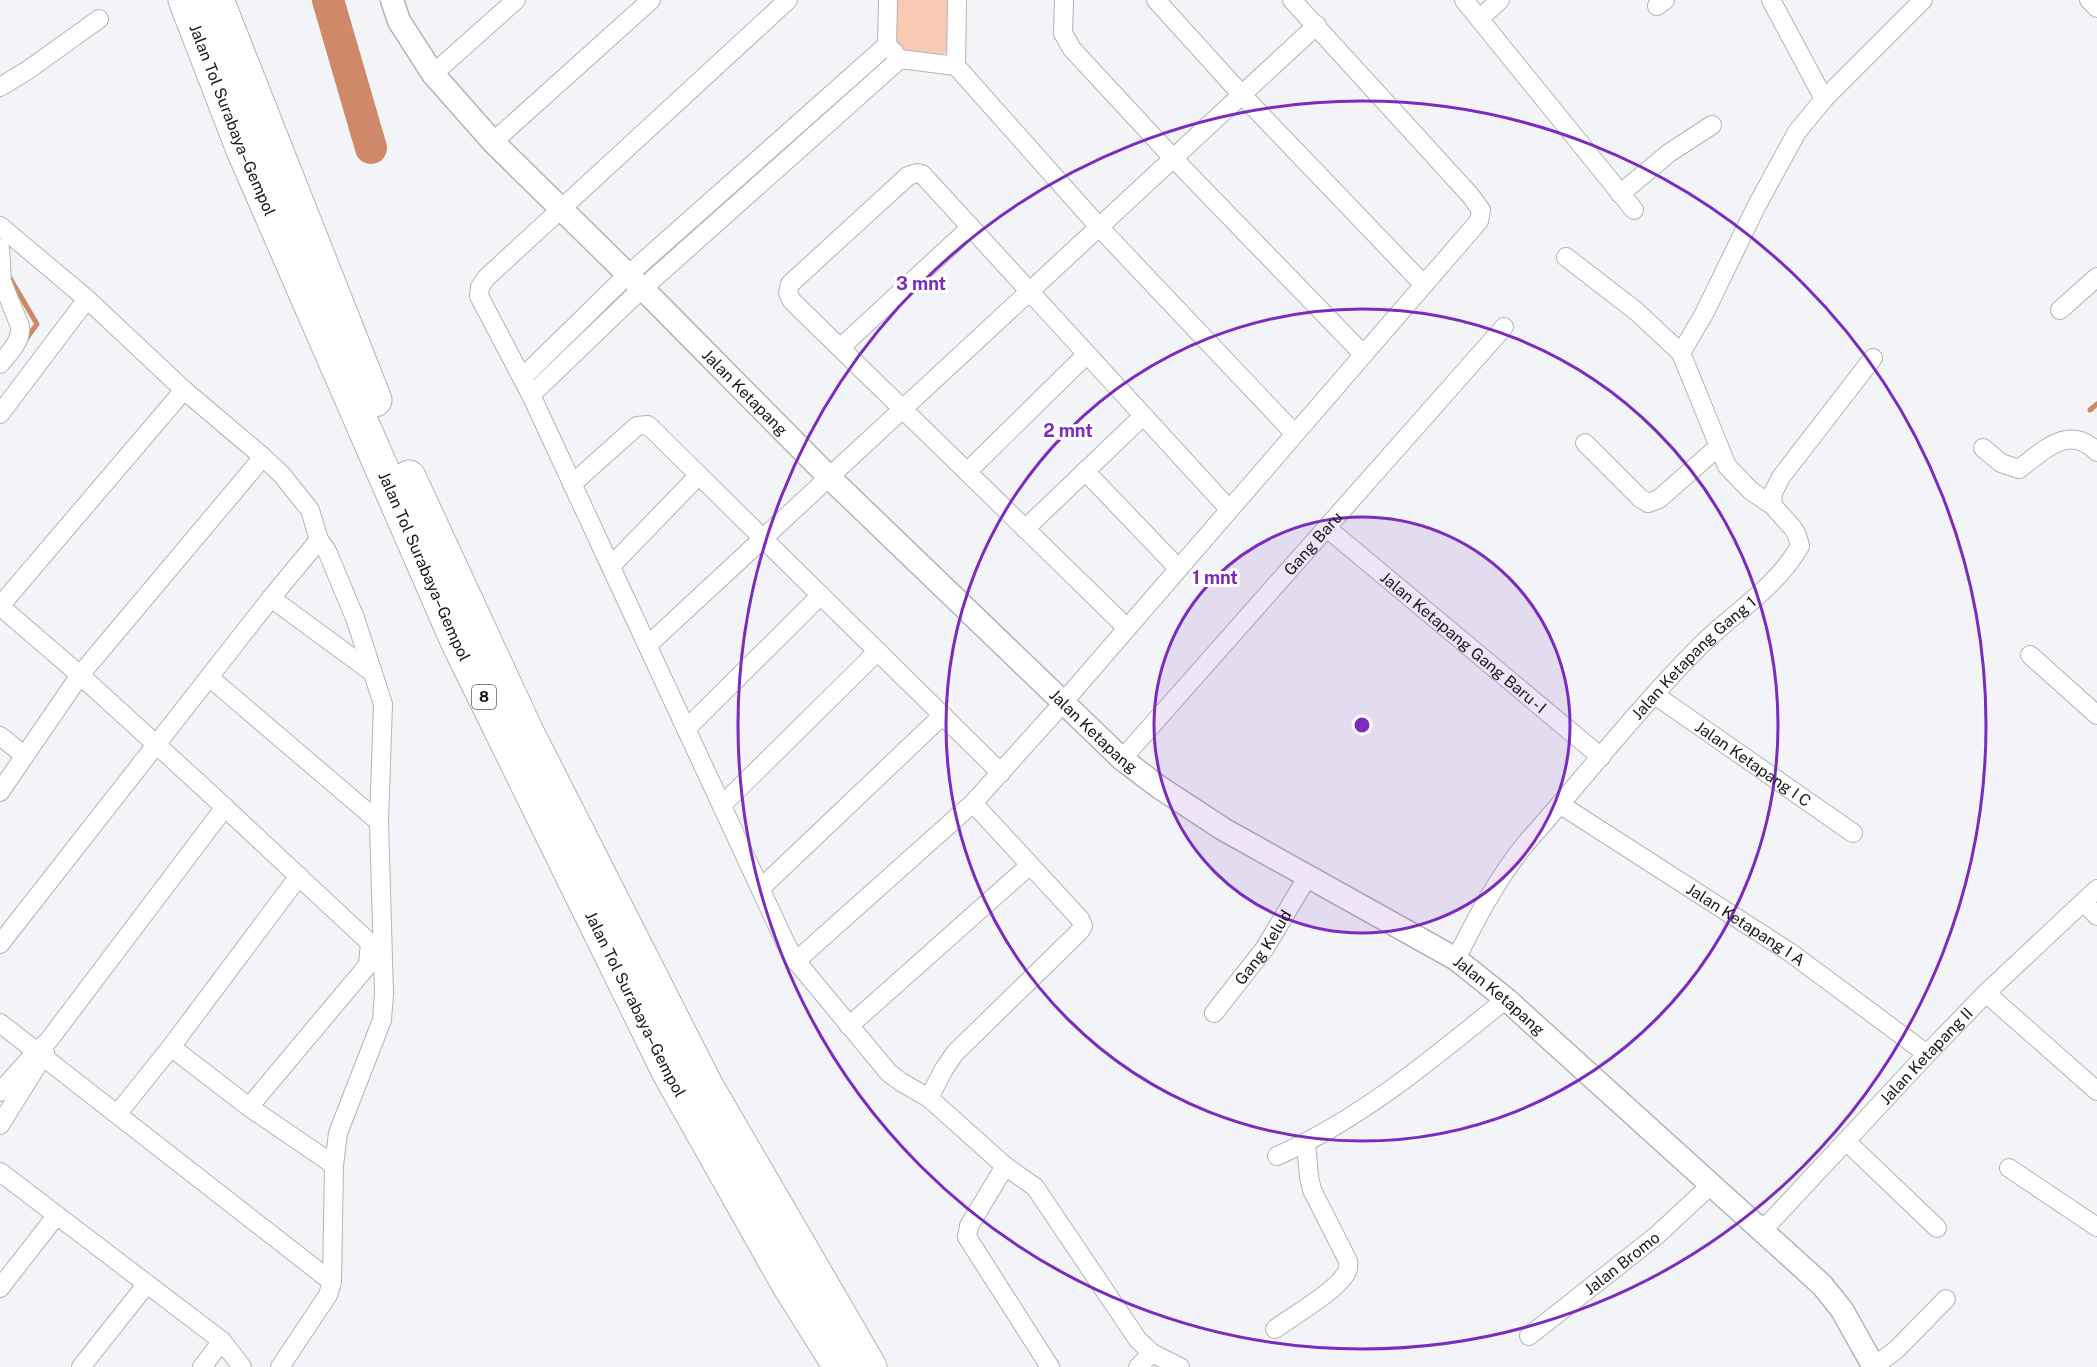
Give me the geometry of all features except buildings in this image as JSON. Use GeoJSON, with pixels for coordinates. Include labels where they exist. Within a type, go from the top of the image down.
{"type":"FeatureCollection","features":[{"type":"Feature","properties":{"kind":"highway","name":"Jalan Tol Surabaya–Gempol"},"geometry":{"type":"LineString","coordinates":[[185,0],[243,150],[457,641],[669,1073],[788,1284],[840,1367]]}},
{"type":"Feature","properties":{"kind":"highway","name":"Jalan Tol Surabaya–Gempol"},"geometry":{"type":"LineString","coordinates":[[217,0],[381,416],[526,730],[706,1085],[870,1367]]}},
{"type":"Feature","properties":{"kind":"street","name":"Jalan Ketapang"},"geometry":{"type":"LineString","coordinates":[[392,0],[399,21],[433,75],[493,142],[561,207],[829,477],[1122,759],[1159,787],[1223,829],[1456,959],[1506,999],[1822,1285],[1842,1310],[1874,1367]]}},
{"type":"Feature","properties":{"kind":"street"},"geometry":{"type":"LineString","coordinates":[[433,75],[516,0]]}},
{"type":"Feature","properties":{"kind":"street"},"geometry":{"type":"LineString","coordinates":[[493,142],[651,0]]}},
{"type":"Feature","properties":{"kind":"street"},"geometry":{"type":"LineString","coordinates":[[888,0],[894,52]]}},
{"type":"Feature","properties":{"kind":"street"},"geometry":{"type":"LineString","coordinates":[[956,66],[957,0]]}},
{"type":"Feature","properties":{"kind":"street"},"geometry":{"type":"LineString","coordinates":[[1064,0],[1063,33],[1072,49],[1174,159],[1363,354]]}},
{"type":"Feature","properties":{"kind":"street"},"geometry":{"type":"LineString","coordinates":[[1156,0],[1242,95],[1424,285]]}},
{"type":"Feature","properties":{"kind":"street"},"geometry":{"type":"LineString","coordinates":[[796,961],[973,803],[1479,221],[1481,210],[1470,195],[1292,0]]}},
{"type":"Feature","properties":{"kind":"street"},"geometry":{"type":"LineString","coordinates":[[1464,0],[1634,210]]}},
{"type":"Feature","properties":{"kind":"street"},"geometry":{"type":"LineString","coordinates":[[1480,18],[1500,0]]}},
{"type":"Feature","properties":{"kind":"street"},"geometry":{"type":"LineString","coordinates":[[1771,0],[1824,99]]}},
{"type":"Feature","properties":{"kind":"street"},"geometry":{"type":"LineString","coordinates":[[1566,257],[1636,311],[1681,354],[1704,314],[1756,207],[1797,132],[1824,99],[1923,0]]}},
{"type":"Feature","properties":{"kind":"street"},"geometry":{"type":"LineString","coordinates":[[2089,0],[2097,8]]}},
{"type":"Feature","properties":{"kind":"street"},"geometry":{"type":"LineString","coordinates":[[783,1],[486,278],[480,287],[480,296],[531,395],[786,944],[796,961],[889,1073],[929,1098],[1005,1166],[1035,1186],[1138,1340],[1152,1353],[1180,1367]]}},
{"type":"Feature","properties":{"kind":"street"},"geometry":{"type":"LineString","coordinates":[[0,87],[28,70],[99,19]]}},
{"type":"Feature","properties":{"kind":"street"},"geometry":{"type":"LineString","coordinates":[[648,645],[1317,26]]}},
{"type":"Feature","properties":{"kind":"street"},"geometry":{"type":"LineString","coordinates":[[894,52],[956,66],[1100,228],[1295,434]]}},
{"type":"Feature","properties":{"kind":"street"},"geometry":{"type":"LineString","coordinates":[[522,378],[636,282],[894,52]]}},
{"type":"Feature","properties":{"kind":"street"},"geometry":{"type":"LineString","coordinates":[[1620,194],[1669,153],[1712,125]]}},
{"type":"Feature","properties":{"kind":"street"},"geometry":{"type":"LineString","coordinates":[[1126,627],[792,301],[788,293],[790,284],[908,176],[913,173],[922,174],[1229,509]]}},
{"type":"Feature","properties":{"kind":"street"},"geometry":{"type":"LineString","coordinates":[[0,226],[87,299],[184,390],[282,475],[310,510],[320,540],[327,551],[355,618],[383,704],[376,945],[384,994],[382,1020],[338,1133],[334,1165],[332,1282],[328,1295],[280,1367]]}},
{"type":"Feature","properties":{"kind":"street"},"geometry":{"type":"LineString","coordinates":[[840,348],[971,227]]}},
{"type":"Feature","properties":{"kind":"street"},"geometry":{"type":"LineString","coordinates":[[0,248],[2,282],[21,332],[13,348],[0,364]]}},
{"type":"Feature","properties":{"kind":"street"},"geometry":{"type":"LineString","coordinates":[[2060,309],[2097,278]]}},
{"type":"Feature","properties":{"kind":"street"},"geometry":{"type":"LineString","coordinates":[[531,395],[636,282]]}},
{"type":"Feature","properties":{"kind":"street"},"geometry":{"type":"LineString","coordinates":[[0,414],[87,299]]}},
{"type":"Feature","properties":{"kind":"street","name":"Gang Baru"},"geometry":{"type":"LineString","coordinates":[[1122,759],[1504,327]]}},
{"type":"Feature","properties":{"kind":"street"},"geometry":{"type":"LineString","coordinates":[[967,472],[1087,354]]}},
{"type":"Feature","properties":{"kind":"street","name":"Jalan Ketapang Gang 1"},"geometry":{"type":"LineString","coordinates":[[1456,959],[1504,871],[1655,695],[1701,645],[1759,595],[1790,562],[1800,546],[1797,535],[1772,505],[1751,491],[1727,466],[1681,354]]}},
{"type":"Feature","properties":{"kind":"street"},"geometry":{"type":"LineString","coordinates":[[1772,505],[1773,493],[1780,477],[1873,358]]}},
{"type":"Feature","properties":{"kind":"street"},"geometry":{"type":"LineString","coordinates":[[184,390],[0,606],[80,675],[376,945]]}},
{"type":"Feature","properties":{"kind":"street"},"geometry":{"type":"LineString","coordinates":[[1025,529],[1143,416]]}},
{"type":"Feature","properties":{"kind":"street"},"geometry":{"type":"LineString","coordinates":[[573,484],[637,426],[644,424],[652,429],[1001,772]]}},
{"type":"Feature","properties":{"kind":"street"},"geometry":{"type":"LineString","coordinates":[[1983,448],[2001,463],[2019,469],[2055,441],[2065,439],[2090,447]]}},
{"type":"Feature","properties":{"kind":"street"},"geometry":{"type":"LineString","coordinates":[[1585,443],[1640,498],[1648,503],[1659,499],[1719,447]]}},
{"type":"Feature","properties":{"kind":"street"},"geometry":{"type":"LineString","coordinates":[[0,792],[80,675],[263,458]]}},
{"type":"Feature","properties":{"kind":"street"},"geometry":{"type":"LineString","coordinates":[[1085,471],[1179,568]]}},
{"type":"Feature","properties":{"kind":"street"},"geometry":{"type":"LineString","coordinates":[[611,566],[699,475]]}},
{"type":"Feature","properties":{"kind":"street","name":"Jalan Ketapang Gang Baru - I"},"geometry":{"type":"LineString","coordinates":[[1327,528],[1601,757]]}},
{"type":"Feature","properties":{"kind":"street"},"geometry":{"type":"LineString","coordinates":[[0,944],[209,676],[320,540]]}},
{"type":"Feature","properties":{"kind":"street"},"geometry":{"type":"LineString","coordinates":[[687,728],[821,595]]}},
{"type":"Feature","properties":{"kind":"street"},"geometry":{"type":"LineString","coordinates":[[271,598],[373,673]]}},
{"type":"Feature","properties":{"kind":"street"},"geometry":{"type":"LineString","coordinates":[[722,805],[878,651]]}},
{"type":"Feature","properties":{"kind":"street"},"geometry":{"type":"LineString","coordinates":[[2030,656],[2097,715]]}},
{"type":"Feature","properties":{"kind":"street"},"geometry":{"type":"LineString","coordinates":[[209,676],[379,822]]}},
{"type":"Feature","properties":{"kind":"street","name":"Jalan Ketapang I C"},"geometry":{"type":"LineString","coordinates":[[1655,695],[1853,833]]}},
{"type":"Feature","properties":{"kind":"street"},"geometry":{"type":"LineString","coordinates":[[761,888],[943,715]]}},
{"type":"Feature","properties":{"kind":"street"},"geometry":{"type":"LineString","coordinates":[[0,736],[24,755]]}},
{"type":"Feature","properties":{"kind":"street"},"geometry":{"type":"LineString","coordinates":[[929,1098],[955,1053],[1080,932],[1083,926],[1080,919],[973,803]]}},
{"type":"Feature","properties":{"kind":"street","name":"Jalan Ketapang I A"},"geometry":{"type":"LineString","coordinates":[[1561,805],[1791,953],[1927,1054]]}},
{"type":"Feature","properties":{"kind":"street"},"geometry":{"type":"LineString","coordinates":[[0,1125],[5,1096],[43,1050],[225,807]]}},
{"type":"Feature","properties":{"kind":"street"},"geometry":{"type":"LineString","coordinates":[[849,1026],[1030,865]]}},
{"type":"Feature","properties":{"kind":"street"},"geometry":{"type":"LineString","coordinates":[[118,1113],[171,1047],[299,876]]}},
{"type":"Feature","properties":{"kind":"street","name":"Gang Kelud"},"geometry":{"type":"LineString","coordinates":[[1214,1013],[1265,948],[1308,876]]}},
{"type":"Feature","properties":{"kind":"street","name":"Jalan Ketapang II"},"geometry":{"type":"LineString","coordinates":[[1762,1231],[1986,993],[2097,889]]}},
{"type":"Feature","properties":{"kind":"street"},"geometry":{"type":"LineString","coordinates":[[2084,902],[2097,916]]}},
{"type":"Feature","properties":{"kind":"street"},"geometry":{"type":"LineString","coordinates":[[249,1107],[368,966],[376,945]]}},
{"type":"Feature","properties":{"kind":"street"},"geometry":{"type":"LineString","coordinates":[[1986,993],[2097,1091]]}},
{"type":"Feature","properties":{"kind":"street"},"geometry":{"type":"LineString","coordinates":[[1277,1156],[1306,1143],[1388,1091],[1506,999]]}},
{"type":"Feature","properties":{"kind":"street"},"geometry":{"type":"LineString","coordinates":[[0,1023],[43,1050],[118,1113],[332,1282]]}},
{"type":"Feature","properties":{"kind":"street"},"geometry":{"type":"LineString","coordinates":[[171,1047],[249,1107],[334,1165]]}},
{"type":"Feature","properties":{"kind":"street"},"geometry":{"type":"LineString","coordinates":[[1846,1140],[1937,1228]]}},
{"type":"Feature","properties":{"kind":"street"},"geometry":{"type":"LineString","coordinates":[[1275,1329],[1335,1286],[1349,1268],[1348,1261],[1312,1190],[1306,1143]]}},
{"type":"Feature","properties":{"kind":"street"},"geometry":{"type":"LineString","coordinates":[[1005,1166],[969,1226],[967,1238],[1050,1367]]}},
{"type":"Feature","properties":{"kind":"street"},"geometry":{"type":"LineString","coordinates":[[2009,1168],[2097,1227]]}},
{"type":"Feature","properties":{"kind":"street"},"geometry":{"type":"LineString","coordinates":[[0,1172],[222,1341],[242,1367]]}},
{"type":"Feature","properties":{"kind":"street","name":"Jalan Bromo"},"geometry":{"type":"LineString","coordinates":[[1529,1336],[1656,1236],[1711,1185]]}},
{"type":"Feature","properties":{"kind":"street"},"geometry":{"type":"LineString","coordinates":[[0,1288],[56,1216]]}},
{"type":"Feature","properties":{"kind":"street"},"geometry":{"type":"LineString","coordinates":[[81,1367],[146,1285]]}},
{"type":"Feature","properties":{"kind":"street"},"geometry":{"type":"LineString","coordinates":[[1874,1367],[1896,1350],[1946,1299]]}},
{"type":"Feature","properties":{"kind":"street"},"geometry":{"type":"LineString","coordinates":[[202,1367],[222,1341]]}},
{"type":"Feature","properties":{"kind":"street"},"geometry":{"type":"LineString","coordinates":[[1138,1367],[1152,1353]]}},
{"type":"Feature","properties":{"kind":"shaded area"},"geometry":{"type":"Polygon","coordinates":[[[892,0],[951,0],[951,50],[937,58],[903,55],[893,36],[892,0]]]}},
{"type":"Feature","properties":{"kind":"waterway"},"geometry":{"type":"LineString","coordinates":[[328,0],[371,148]]}},
{"type":"Feature","properties":{"kind":"waterway"},"geometry":{"type":"LineString","coordinates":[[7,273],[37,324],[24,342]]}},
{"type":"Feature","properties":{"kind":"waterway"},"geometry":{"type":"LineString","coordinates":[[2090,410],[2097,404]]}}]}
